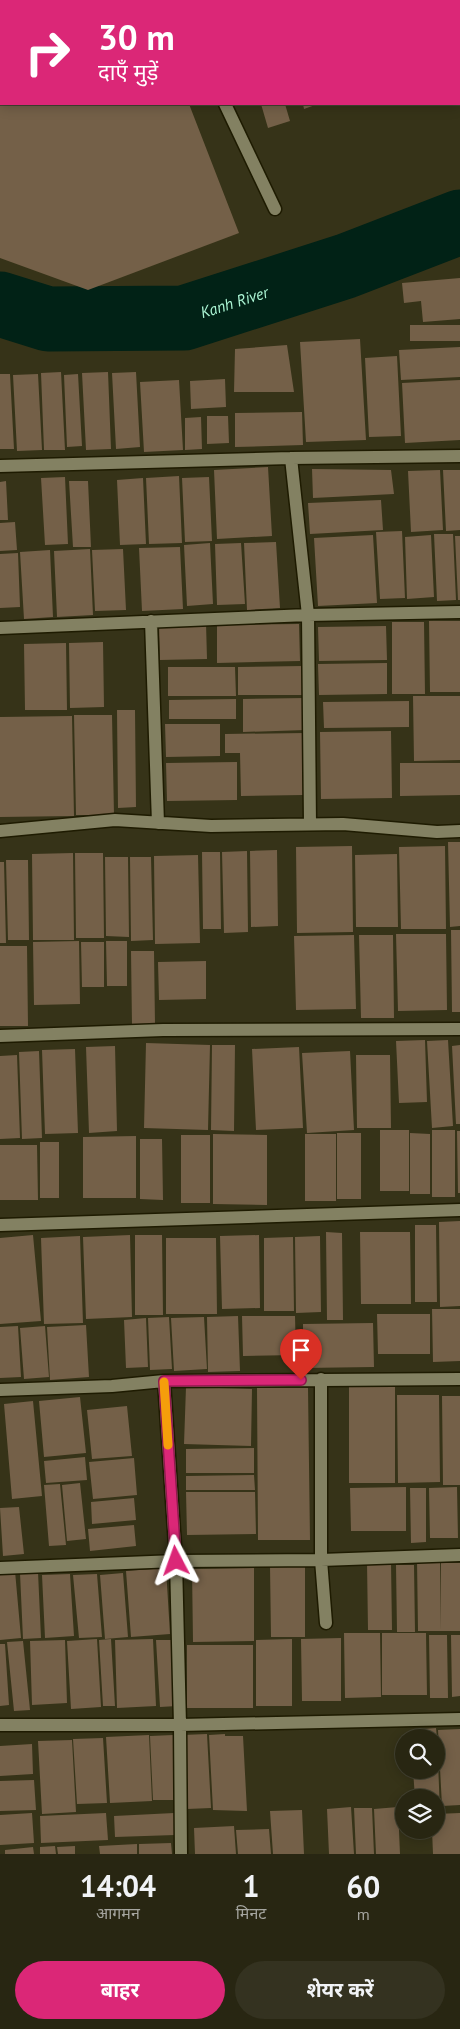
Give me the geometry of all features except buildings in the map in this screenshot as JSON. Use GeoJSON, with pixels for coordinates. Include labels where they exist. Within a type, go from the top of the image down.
{"type":"FeatureCollection","features":[{"type":"Feature","properties":{"kind":"street"},"geometry":{"type":"LineString","coordinates":[[225,105],[275,209]]}},
{"type":"Feature","properties":{"kind":"street"},"geometry":{"type":"LineString","coordinates":[[0,466],[291,458],[460,456]]}},
{"type":"Feature","properties":{"kind":"street"},"geometry":{"type":"LineString","coordinates":[[291,458],[308,615],[310,824]]}},
{"type":"Feature","properties":{"kind":"street"},"geometry":{"type":"LineString","coordinates":[[0,628],[308,615],[460,612]]}},
{"type":"Feature","properties":{"kind":"street"},"geometry":{"type":"LineString","coordinates":[[151,621],[158,823]]}},
{"type":"Feature","properties":{"kind":"street"},"geometry":{"type":"LineString","coordinates":[[0,831],[115,820],[211,826],[342,824],[437,832],[460,831]]}},
{"type":"Feature","properties":{"kind":"street"},"geometry":{"type":"LineString","coordinates":[[0,1036],[163,1030],[460,1029]]}},
{"type":"Feature","properties":{"kind":"street"},"geometry":{"type":"LineString","coordinates":[[0,1225],[460,1210]]}},
{"type":"Feature","properties":{"kind":"street"},"geometry":{"type":"LineString","coordinates":[[320,1379],[320,1560],[326,1623]]}},
{"type":"Feature","properties":{"kind":"street"},"geometry":{"type":"LineString","coordinates":[[0,1390],[112,1386],[164,1381],[460,1379]]}},
{"type":"Feature","properties":{"kind":"street"},"geometry":{"type":"LineString","coordinates":[[164,1381],[176,1561],[182,1854]]}},
{"type":"Feature","properties":{"kind":"street"},"geometry":{"type":"LineString","coordinates":[[0,1568],[176,1561],[320,1560],[460,1555]]}},
{"type":"Feature","properties":{"kind":"street"},"geometry":{"type":"LineString","coordinates":[[0,1724],[180,1726],[460,1719]]}},
{"type":"Feature","properties":{"kind":"waterway","name":"Kanh River"},"geometry":{"type":"LineString","coordinates":[[0,304],[48,319],[184,318],[346,266],[460,222]]}},
{"type":"Feature","properties":{"kind":"slow traffic"},"geometry":{"type":"LineString","coordinates":[[164,1382],[168,1445]]}},
{"type":"Feature","properties":{"kind":"route"},"geometry":{"type":"LineString","coordinates":[[176,1561],[164,1381],[301,1380]]}}]}
